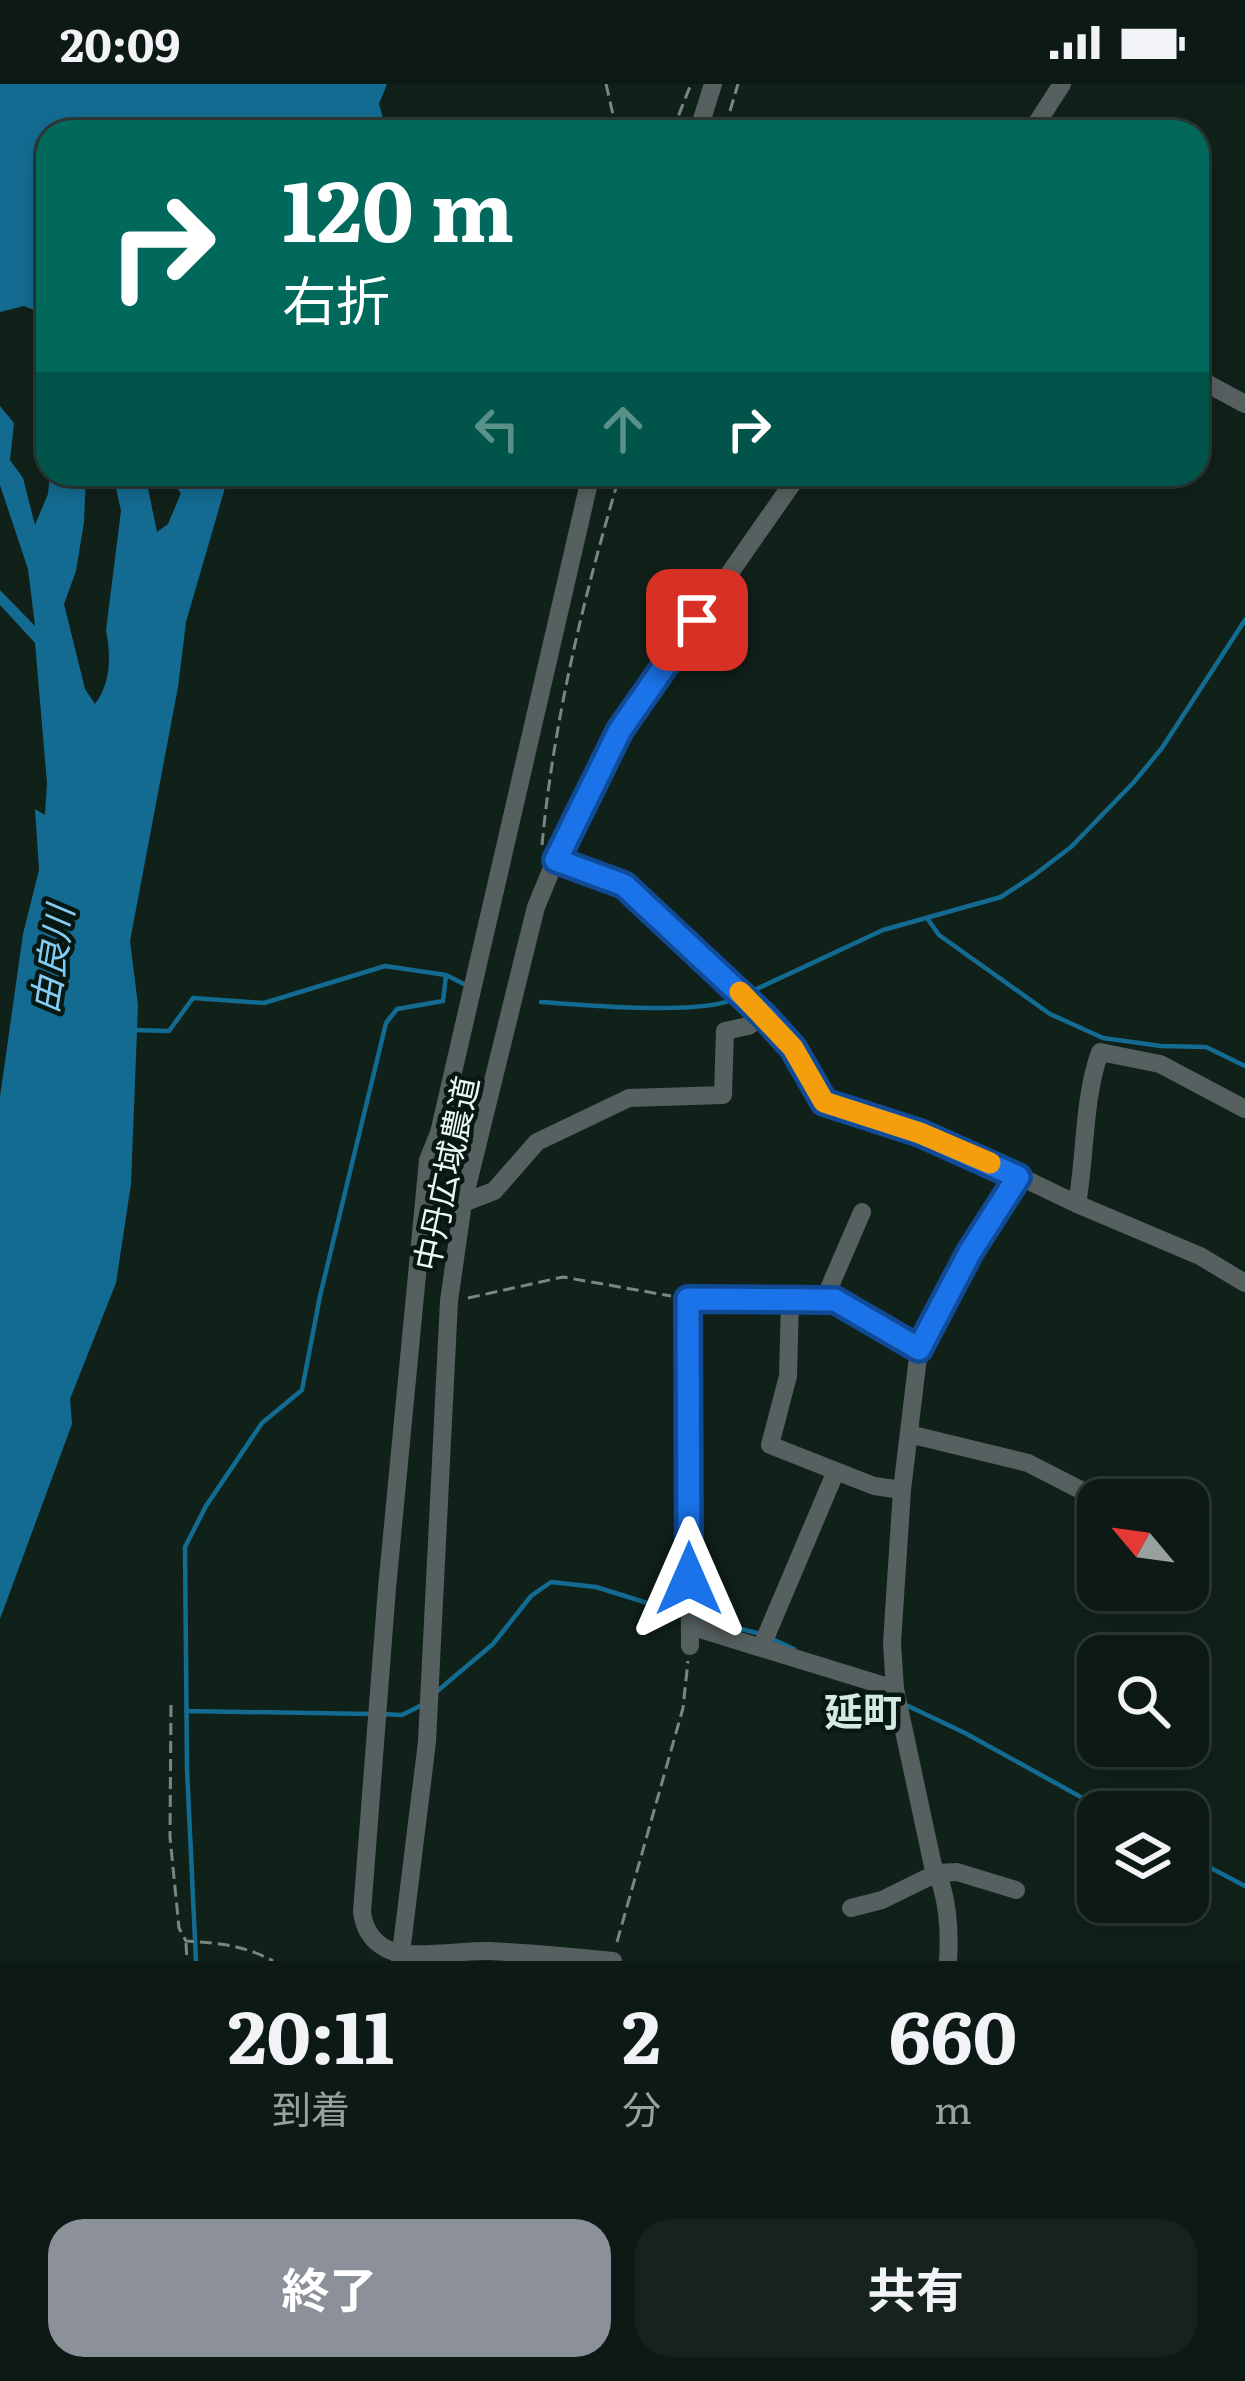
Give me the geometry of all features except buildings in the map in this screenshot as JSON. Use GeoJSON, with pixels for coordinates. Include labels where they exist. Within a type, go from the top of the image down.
{"type":"FeatureCollection","features":[{"type":"Feature","properties":{"kind":"street"},"geometry":{"type":"LineString","coordinates":[[702,120],[713,84]]}},
{"type":"Feature","properties":{"kind":"street"},"geometry":{"type":"LineString","coordinates":[[1039,120],[1062,84]]}},
{"type":"Feature","properties":{"kind":"street"},"geometry":{"type":"LineString","coordinates":[[1209,384],[1245,404]]}},
{"type":"Feature","properties":{"kind":"street"},"geometry":{"type":"LineString","coordinates":[[588,486],[439,1133],[428,1160],[362,1912],[373,1939],[400,1958],[488,1951],[612,1961]]}},
{"type":"Feature","properties":{"kind":"street","name":"中丹広域農道"},"geometry":{"type":"LineString","coordinates":[[400,1958],[427,1742],[448,1300],[463,1203],[536,907],[620,730],[791,486]]}},
{"type":"Feature","properties":{"kind":"street"},"geometry":{"type":"LineString","coordinates":[[556,860],[624,885],[758,1010],[793,1048],[824,1102],[920,1133],[1200,1256],[1245,1283]]}},
{"type":"Feature","properties":{"kind":"street"},"geometry":{"type":"LineString","coordinates":[[463,1203],[494,1191],[537,1142],[628,1098],[723,1095],[725,1030],[748,1026],[758,1010]]}},
{"type":"Feature","properties":{"kind":"street"},"geometry":{"type":"LineString","coordinates":[[1078,1204],[1092,1075],[1100,1052],[1160,1064],[1245,1109]]}},
{"type":"Feature","properties":{"kind":"street"},"geometry":{"type":"LineString","coordinates":[[948,1961],[940,1879],[933,1866],[895,1689],[892,1642],[902,1490],[919,1349],[970,1252],[1018,1177]]}},
{"type":"Feature","properties":{"kind":"street"},"geometry":{"type":"LineString","coordinates":[[824,1300],[862,1213]]}},
{"type":"Feature","properties":{"kind":"street"},"geometry":{"type":"LineString","coordinates":[[895,1689],[761,1648],[690,1636],[688,1299],[835,1300],[919,1349]]}},
{"type":"Feature","properties":{"kind":"street"},"geometry":{"type":"LineString","coordinates":[[790,1300],[788,1376],[770,1445],[874,1486],[902,1490]]}},
{"type":"Feature","properties":{"kind":"street"},"geometry":{"type":"LineString","coordinates":[[909,1434],[1028,1463],[1077,1488]]}},
{"type":"Feature","properties":{"kind":"street"},"geometry":{"type":"LineString","coordinates":[[761,1648],[836,1471]]}},
{"type":"Feature","properties":{"kind":"street"},"geometry":{"type":"LineString","coordinates":[[851,1908],[882,1900],[937,1873],[957,1872],[1016,1890]]}},
{"type":"Feature","properties":{"kind":"path"},"geometry":{"type":"LineString","coordinates":[[606,84],[614,120]]}},
{"type":"Feature","properties":{"kind":"path"},"geometry":{"type":"LineString","coordinates":[[677,120],[692,84]]}},
{"type":"Feature","properties":{"kind":"path"},"geometry":{"type":"LineString","coordinates":[[729,120],[738,84]]}},
{"type":"Feature","properties":{"kind":"path"},"geometry":{"type":"LineString","coordinates":[[542,844],[560,710],[590,574],[616,486]]}},
{"type":"Feature","properties":{"kind":"path"},"geometry":{"type":"LineString","coordinates":[[448,1300],[563,1277],[688,1299]]}},
{"type":"Feature","properties":{"kind":"path"},"geometry":{"type":"LineString","coordinates":[[612,1961],[683,1708],[690,1636]]}},
{"type":"Feature","properties":{"kind":"path"},"geometry":{"type":"LineString","coordinates":[[171,1705],[170,1837],[187,1961]]}},
{"type":"Feature","properties":{"kind":"path"},"geometry":{"type":"LineString","coordinates":[[185,1941],[227,1943],[253,1949],[273,1961]]}},
{"type":"Feature","properties":{"kind":"water"},"geometry":{"type":"Polygon","coordinates":[[[0,84],[387,84],[379,104],[384,120],[36,120],[36,311],[24,306],[0,312],[0,84]]]}},
{"type":"Feature","properties":{"kind":"water","name":"由良川"},"geometry":{"type":"Polygon","coordinates":[[[0,406],[14,423],[10,460],[23,478],[35,525],[49,486],[86,486],[76,571],[64,604],[85,689],[95,704],[108,669],[106,630],[121,511],[116,486],[147,486],[157,532],[168,524],[181,493],[175,486],[226,486],[186,622],[130,941],[138,1005],[131,1184],[116,1283],[70,1399],[72,1424],[0,1619],[0,1097],[23,934],[39,870],[35,809],[45,815],[47,783],[35,643],[0,605],[0,590],[35,626],[28,569],[0,485],[0,406]]]}},
{"type":"Feature","properties":{"kind":"waterway"},"geometry":{"type":"LineString","coordinates":[[748,993],[883,930],[1001,897],[1033,876],[1071,847],[1134,782],[1162,748],[1245,620]]}},
{"type":"Feature","properties":{"kind":"waterway"},"geometry":{"type":"LineString","coordinates":[[927,918],[939,935],[1050,1014],[1103,1038],[1206,1047],[1245,1066]]}},
{"type":"Feature","properties":{"kind":"waterway"},"geometry":{"type":"LineString","coordinates":[[135,1030],[169,1031],[193,998],[264,1003],[385,966],[446,975],[470,987]]}},
{"type":"Feature","properties":{"kind":"waterway"},"geometry":{"type":"LineString","coordinates":[[196,1961],[187,1769],[185,1547],[206,1506],[262,1423],[302,1390],[386,1023],[397,1009],[443,1001],[446,975]]}},
{"type":"Feature","properties":{"kind":"waterway"},"geometry":{"type":"LineString","coordinates":[[541,1002],[671,1008],[738,998]]}},
{"type":"Feature","properties":{"kind":"waterway"},"geometry":{"type":"LineString","coordinates":[[435,1693],[493,1644],[531,1596],[551,1582],[596,1587],[686,1615]]}},
{"type":"Feature","properties":{"kind":"waterway"},"geometry":{"type":"LineString","coordinates":[[697,1618],[761,1634]]}},
{"type":"Feature","properties":{"kind":"waterway"},"geometry":{"type":"LineString","coordinates":[[772,1639],[794,1649]]}},
{"type":"Feature","properties":{"kind":"waterway"},"geometry":{"type":"LineString","coordinates":[[382,1714],[402,1715],[422,1705]]}},
{"type":"Feature","properties":{"kind":"waterway"},"geometry":{"type":"LineString","coordinates":[[906,1705],[1077,1795]]}},
{"type":"Feature","properties":{"kind":"waterway"},"geometry":{"type":"LineString","coordinates":[[186,1711],[371,1714]]}},
{"type":"Feature","properties":{"kind":"waterway"},"geometry":{"type":"LineString","coordinates":[[1209,1867],[1245,1886]]}},
{"type":"Feature","properties":{"kind":"slow traffic"},"geometry":{"type":"LineString","coordinates":[[740,992],[793,1048],[824,1102],[920,1133],[990,1163]]}},
{"type":"Feature","properties":{"kind":"district","name":"延町"},"geometry":{"type":"Point","coordinates":[863,1709]}},
{"type":"Feature","properties":{"kind":"route"},"geometry":{"type":"LineString","coordinates":[[689,1579],[688,1299],[835,1300],[919,1349],[970,1252],[1018,1177],[920,1133],[824,1102],[793,1048],[764,1016],[624,885],[556,860],[620,730],[697,620]]}}]}
